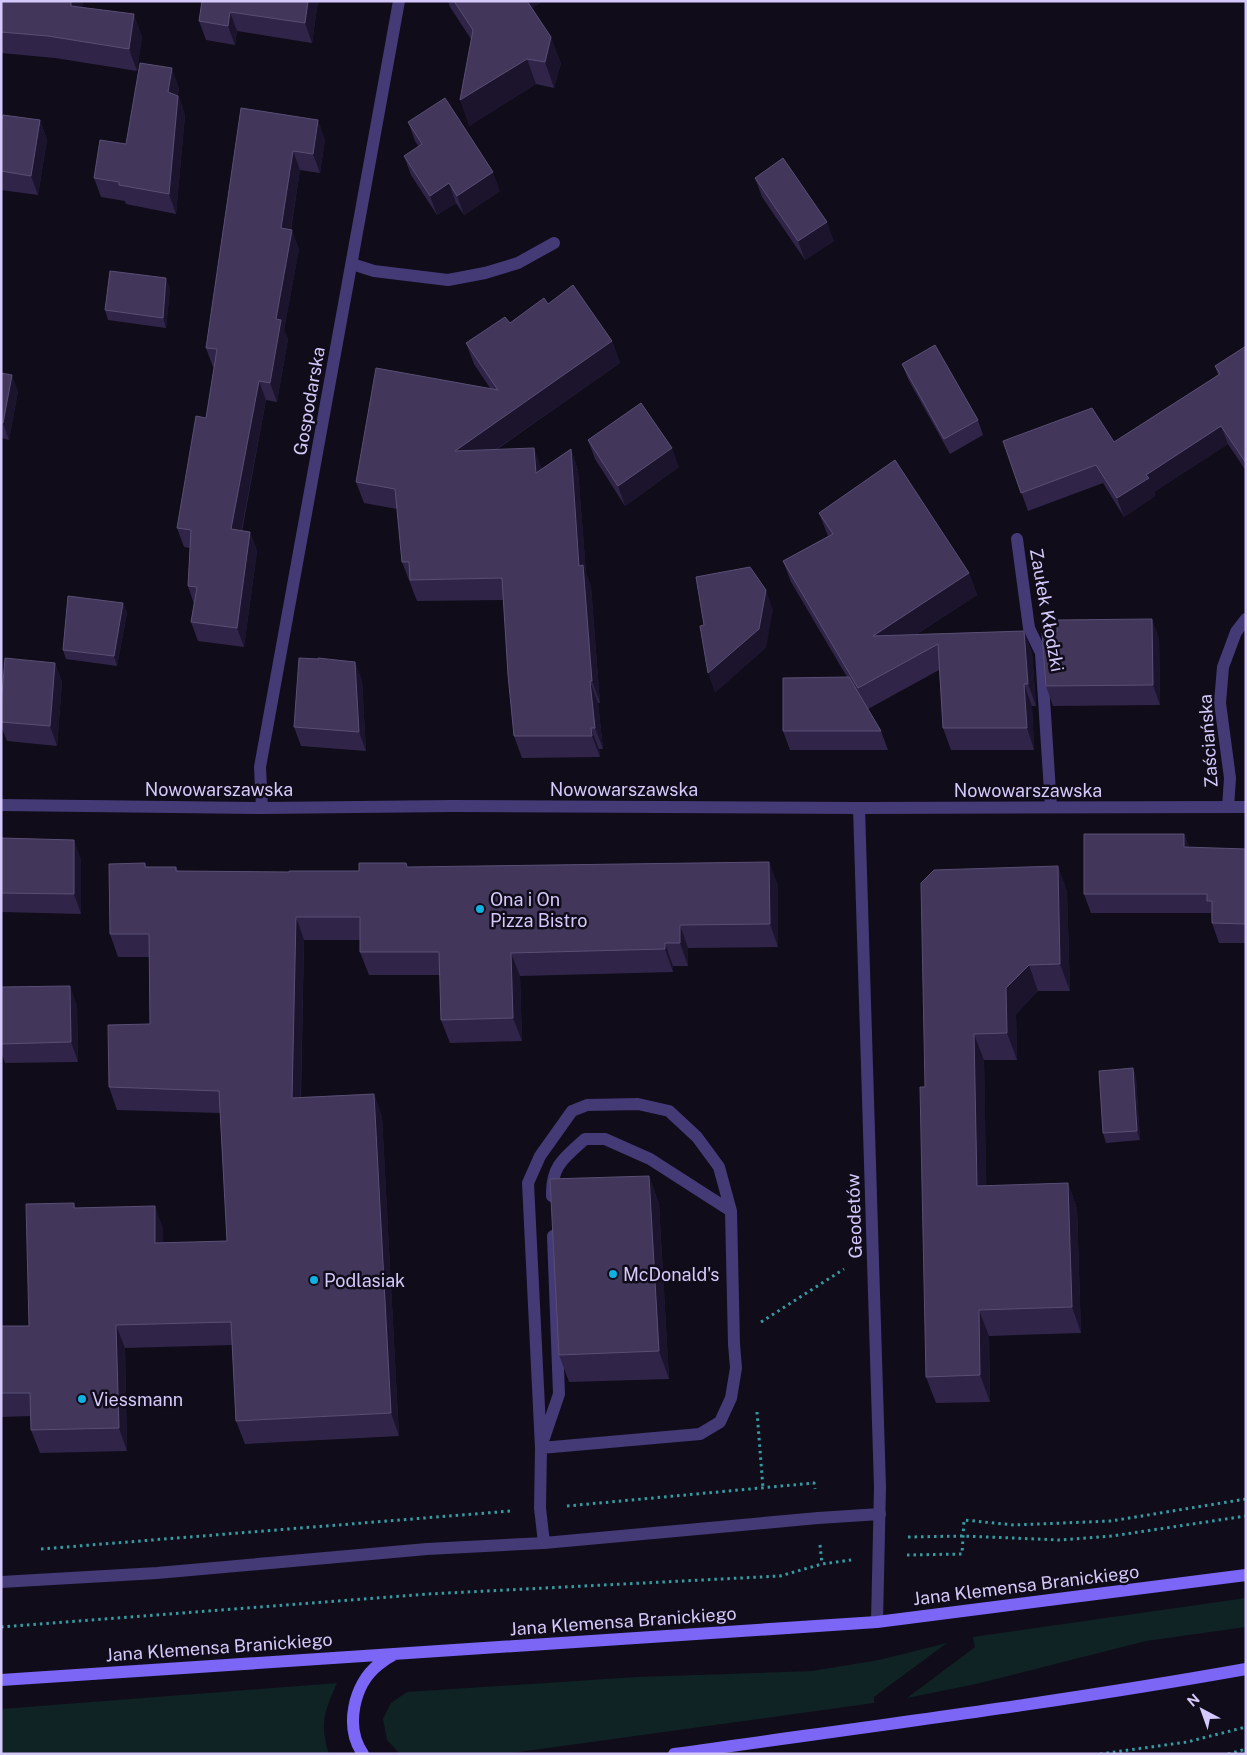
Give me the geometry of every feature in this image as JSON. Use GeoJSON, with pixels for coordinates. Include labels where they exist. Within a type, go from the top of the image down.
{"type":"FeatureCollection","features":[{"type":"Feature","properties":{"kind":"main road","name":"Jana Klemensa Branickiego"},"geometry":{"type":"LineString","coordinates":[[1,1680],[877,1622],[1246,1574]]}},
{"type":"Feature","properties":{"kind":"main road"},"geometry":{"type":"LineString","coordinates":[[362,1754],[354,1728],[354,1705],[363,1683],[377,1665],[397,1653]]}},
{"type":"Feature","properties":{"kind":"main road"},"geometry":{"type":"LineString","coordinates":[[674,1754],[959,1715],[1164,1684],[1246,1669]]}},
{"type":"Feature","properties":{"kind":"street","name":"Gospodarska"},"geometry":{"type":"LineString","coordinates":[[262,808],[260,767],[399,1]]}},
{"type":"Feature","properties":{"kind":"street"},"geometry":{"type":"LineString","coordinates":[[352,264],[374,272],[448,280],[485,273],[518,263],[554,243]]}},
{"type":"Feature","properties":{"kind":"street","name":"Zaułek Kłodzki"},"geometry":{"type":"LineString","coordinates":[[1016,539],[1029,628],[1041,653],[1051,807]]}},
{"type":"Feature","properties":{"kind":"street","name":"Zaściańska"},"geometry":{"type":"LineString","coordinates":[[1228,807],[1230,778],[1220,703],[1223,667],[1236,632],[1246,619]]}},
{"type":"Feature","properties":{"kind":"street","name":"Nowowarszawska"},"geometry":{"type":"LineString","coordinates":[[1,805],[262,808],[453,806],[1246,807]]}},
{"type":"Feature","properties":{"kind":"street","name":"Geodetów"},"geometry":{"type":"LineString","coordinates":[[859,808],[880,1487],[877,1622]]}},
{"type":"Feature","properties":{"kind":"street"},"geometry":{"type":"LineString","coordinates":[[540,1448],[700,1434],[720,1422],[731,1398],[736,1368],[731,1211],[719,1167],[698,1137],[669,1111],[638,1104],[586,1105],[572,1111],[540,1156],[528,1183],[540,1448],[540,1508],[544,1542]]}},
{"type":"Feature","properties":{"kind":"street"},"geometry":{"type":"LineString","coordinates":[[552,1205],[551,1185],[553,1173],[561,1160],[585,1139],[605,1139],[650,1159],[731,1211]]}},
{"type":"Feature","properties":{"kind":"street"},"geometry":{"type":"LineString","coordinates":[[540,1448],[559,1394],[553,1225]]}},
{"type":"Feature","properties":{"kind":"street"},"geometry":{"type":"LineString","coordinates":[[1,1582],[157,1573],[427,1549],[544,1542],[880,1514]]}},
{"type":"Feature","properties":{"kind":"path"},"geometry":{"type":"LineString","coordinates":[[758,1324],[845,1268]]}},
{"type":"Feature","properties":{"kind":"path"},"geometry":{"type":"LineString","coordinates":[[757,1411],[763,1488]]}},
{"type":"Feature","properties":{"kind":"path"},"geometry":{"type":"LineString","coordinates":[[39,1549],[540,1508],[814,1483]]}},
{"type":"Feature","properties":{"kind":"path"},"geometry":{"type":"LineString","coordinates":[[950,1555],[962,1554],[964,1520],[1014,1526],[1111,1521],[1246,1499]]}},
{"type":"Feature","properties":{"kind":"path"},"geometry":{"type":"LineString","coordinates":[[879,1538],[963,1536],[1060,1540],[1104,1537],[1246,1516]]}},
{"type":"Feature","properties":{"kind":"path"},"geometry":{"type":"LineString","coordinates":[[1,1627],[428,1594],[780,1576],[822,1564]]}},
{"type":"Feature","properties":{"kind":"path"},"geometry":{"type":"LineString","coordinates":[[1100,1754],[1187,1742],[1246,1727]]}},
{"type":"Feature","properties":{"kind":"path"},"geometry":{"type":"LineString","coordinates":[[1228,1754],[1246,1749]]}},
{"type":"Feature","properties":{"kind":"green space"},"geometry":{"type":"Polygon","coordinates":[[[1246,1598],[1246,1627],[1146,1641],[976,1684],[907,1698],[975,1647],[973,1637],[1246,1598]]]}},
{"type":"Feature","properties":{"kind":"green space"},"geometry":{"type":"Polygon","coordinates":[[[947,1643],[874,1697],[874,1703],[505,1754],[400,1754],[387,1740],[383,1719],[391,1703],[407,1692],[636,1677],[812,1671],[879,1660],[947,1643]]]}},
{"type":"Feature","properties":{"kind":"green space"},"geometry":{"type":"Polygon","coordinates":[[[337,1683],[329,1702],[324,1725],[324,1734],[329,1754],[1,1754],[1,1709],[337,1683]]]}},
{"type":"Feature","properties":{"kind":"building"},"geometry":{"type":"Polygon","coordinates":[[[1,1],[71,1],[71,6],[134,14],[129,49],[48,36],[1,32],[1,1]]]}},
{"type":"Feature","properties":{"kind":"building"},"geometry":{"type":"Polygon","coordinates":[[[202,1],[308,1],[305,23],[230,12],[228,26],[199,21],[202,1]]]}},
{"type":"Feature","properties":{"kind":"building"},"geometry":{"type":"Polygon","coordinates":[[[454,1],[527,1],[551,37],[545,62],[527,59],[460,100],[473,30],[454,1]]]}},
{"type":"Feature","properties":{"kind":"building"},"geometry":{"type":"Polygon","coordinates":[[[140,63],[172,68],[168,92],[178,96],[169,194],[119,185],[119,182],[94,178],[100,140],[126,144],[140,63]]]}},
{"type":"Feature","properties":{"kind":"building"},"geometry":{"type":"Polygon","coordinates":[[[445,98],[493,172],[457,196],[449,183],[430,196],[404,156],[422,144],[408,122],[445,98]]]}},
{"type":"Feature","properties":{"kind":"building"},"geometry":{"type":"Polygon","coordinates":[[[241,108],[318,120],[313,154],[293,151],[281,228],[292,230],[276,319],[281,320],[270,383],[259,381],[231,529],[250,532],[237,628],[191,622],[197,587],[188,586],[191,530],[177,528],[196,416],[206,418],[217,349],[206,348],[241,108]]]}},
{"type":"Feature","properties":{"kind":"building"},"geometry":{"type":"Polygon","coordinates":[[[3,115],[40,120],[31,176],[1,171],[1,125],[3,115]]]}},
{"type":"Feature","properties":{"kind":"building"},"geometry":{"type":"Polygon","coordinates":[[[783,158],[827,222],[798,241],[755,178],[783,158]]]}},
{"type":"Feature","properties":{"kind":"building"},"geometry":{"type":"Polygon","coordinates":[[[110,271],[166,278],[163,318],[105,310],[110,271]]]}},
{"type":"Feature","properties":{"kind":"building"},"geometry":{"type":"Polygon","coordinates":[[[573,285],[612,341],[455,451],[534,448],[536,473],[571,449],[579,566],[583,565],[592,681],[590,681],[595,728],[591,728],[592,736],[514,736],[502,578],[410,580],[409,562],[402,562],[395,489],[356,482],[376,368],[498,390],[466,343],[505,317],[510,323],[544,298],[548,304],[573,285]]]}},
{"type":"Feature","properties":{"kind":"building"},"geometry":{"type":"Polygon","coordinates":[[[935,345],[978,420],[944,439],[902,364],[935,345]]]}},
{"type":"Feature","properties":{"kind":"building"},"geometry":{"type":"Polygon","coordinates":[[[1246,346],[1246,463],[1221,426],[1146,475],[1149,478],[1117,498],[1096,465],[1021,493],[1003,441],[1092,408],[1114,442],[1220,374],[1215,366],[1246,346]]]}},
{"type":"Feature","properties":{"kind":"building"},"geometry":{"type":"Polygon","coordinates":[[[1,373],[12,375],[3,423],[1,423],[1,373]]]}},
{"type":"Feature","properties":{"kind":"building"},"geometry":{"type":"Polygon","coordinates":[[[641,403],[672,448],[618,486],[588,440],[641,403]]]}},
{"type":"Feature","properties":{"kind":"building"},"geometry":{"type":"Polygon","coordinates":[[[895,460],[969,573],[873,636],[1024,631],[1028,684],[1024,684],[1027,728],[943,728],[938,644],[858,688],[783,561],[833,534],[819,513],[895,460]]]}},
{"type":"Feature","properties":{"kind":"building"},"geometry":{"type":"Polygon","coordinates":[[[750,567],[766,590],[759,629],[708,673],[700,626],[704,625],[696,577],[750,567]]]}},
{"type":"Feature","properties":{"kind":"building"},"geometry":{"type":"Polygon","coordinates":[[[68,596],[123,603],[114,656],[63,650],[68,596]]]}},
{"type":"Feature","properties":{"kind":"building"},"geometry":{"type":"Polygon","coordinates":[[[1152,619],[1153,685],[1046,686],[1042,633],[1057,632],[1057,620],[1152,619]]]}},
{"type":"Feature","properties":{"kind":"building"},"geometry":{"type":"Polygon","coordinates":[[[5,658],[55,663],[50,726],[1,722],[5,658]]]}},
{"type":"Feature","properties":{"kind":"building"},"geometry":{"type":"Polygon","coordinates":[[[299,658],[355,662],[359,732],[294,727],[299,658]]]}},
{"type":"Feature","properties":{"kind":"building"},"geometry":{"type":"Polygon","coordinates":[[[849,677],[881,731],[783,731],[783,678],[849,677]]]}},
{"type":"Feature","properties":{"kind":"building"},"geometry":{"type":"Polygon","coordinates":[[[1084,834],[1184,834],[1184,847],[1246,849],[1246,924],[1212,923],[1212,901],[1207,901],[1207,894],[1084,894],[1084,834]]]}},
{"type":"Feature","properties":{"kind":"building"},"geometry":{"type":"Polygon","coordinates":[[[1,838],[74,840],[74,894],[1,893],[1,838]]]}},
{"type":"Feature","properties":{"kind":"building"},"geometry":{"type":"Polygon","coordinates":[[[769,862],[770,924],[680,925],[680,943],[665,943],[665,949],[511,953],[513,1018],[441,1020],[439,952],[360,952],[360,917],[296,917],[292,1098],[374,1094],[391,1413],[236,1421],[231,1322],[116,1325],[119,1428],[31,1430],[30,1393],[1,1393],[1,1326],[29,1326],[26,1204],[74,1203],[74,1208],[155,1206],[155,1243],[227,1241],[219,1091],[109,1087],[108,1025],[150,1024],[149,934],[110,934],[109,864],[145,863],[145,867],[176,867],[176,871],[289,872],[359,871],[359,863],[406,863],[407,867],[769,862]]]}},
{"type":"Feature","properties":{"kind":"building"},"geometry":{"type":"Polygon","coordinates":[[[1058,866],[1060,964],[1029,965],[1006,988],[1007,1033],[974,1034],[977,1186],[1068,1183],[1072,1307],[979,1310],[980,1375],[926,1377],[920,1087],[925,1087],[921,883],[934,870],[1058,866]]]}},
{"type":"Feature","properties":{"kind":"building"},"geometry":{"type":"Polygon","coordinates":[[[70,986],[71,1042],[1,1044],[1,987],[70,986]]]}},
{"type":"Feature","properties":{"kind":"building"},"geometry":{"type":"Polygon","coordinates":[[[1133,1068],[1137,1131],[1103,1133],[1099,1071],[1133,1068]]]}},
{"type":"Feature","properties":{"kind":"building","name":"McDonald's"},"geometry":{"type":"Polygon","coordinates":[[[649,1176],[659,1351],[559,1355],[550,1179],[649,1176]]]}},
{"type":"Feature","properties":{"kind":"place","name":"Ona i On Pizza Bistro"},"geometry":{"type":"Point","coordinates":[480,909]}},
{"type":"Feature","properties":{"kind":"place","name":"McDonald's"},"geometry":{"type":"Point","coordinates":[613,1274]}},
{"type":"Feature","properties":{"kind":"place","name":"Podlasiak"},"geometry":{"type":"Point","coordinates":[314,1280]}},
{"type":"Feature","properties":{"kind":"place","name":"Viessmann"},"geometry":{"type":"Point","coordinates":[82,1399]}}]}
